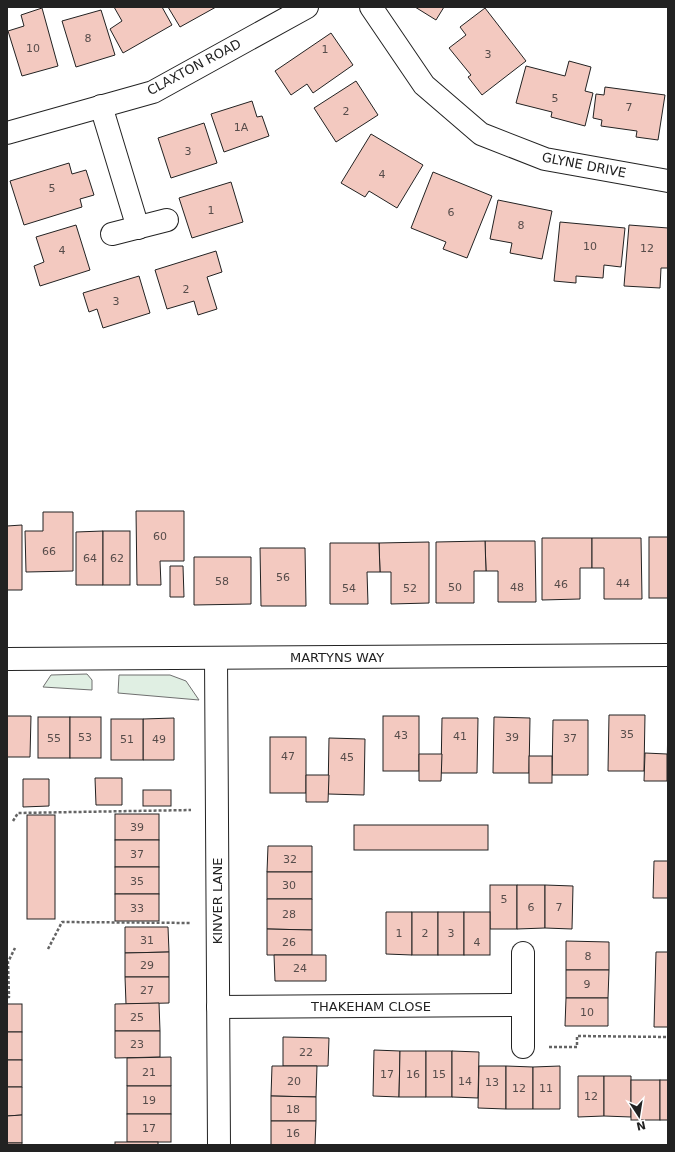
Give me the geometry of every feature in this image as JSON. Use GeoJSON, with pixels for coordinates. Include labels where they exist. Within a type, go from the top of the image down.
{"type":"FeatureCollection","features":[{"type":"Feature","properties":{"kind":"street","name":"CLAXTON ROAD"},"geometry":{"type":"LineString","coordinates":[[7,133],[153,92],[307,7]]}},
{"type":"Feature","properties":{"kind":"street","name":"GLYNE DRIVE"},"geometry":{"type":"LineString","coordinates":[[371,7],[424,86],[481,134],[545,159],[668,181]]}},
{"type":"Feature","properties":{"kind":"street"},"geometry":{"type":"LineString","coordinates":[[101,106],[138,228]]}},
{"type":"Feature","properties":{"kind":"street"},"geometry":{"type":"LineString","coordinates":[[112,234],[167,220]]}},
{"type":"Feature","properties":{"kind":"street","name":"MARTYNS WAY"},"geometry":{"type":"LineString","coordinates":[[7,659],[668,655]]}},
{"type":"Feature","properties":{"kind":"street","name":"KINVER LANE"},"geometry":{"type":"LineString","coordinates":[[216,658],[219,1145]]}},
{"type":"Feature","properties":{"kind":"street"},"geometry":{"type":"LineString","coordinates":[[523,953],[523,1047]]}},
{"type":"Feature","properties":{"kind":"street","name":"THAKEHAM CLOSE"},"geometry":{"type":"LineString","coordinates":[[218,1007],[523,1005]]}},
{"type":"Feature","properties":{"kind":"path"},"geometry":{"type":"LineString","coordinates":[[13,821],[18,813],[217,809]]}},
{"type":"Feature","properties":{"kind":"path"},"geometry":{"type":"LineString","coordinates":[[48,949],[62,922],[218,923]]}},
{"type":"Feature","properties":{"kind":"path"},"geometry":{"type":"LineString","coordinates":[[7,997],[9,997],[8,962],[15,948]]}},
{"type":"Feature","properties":{"kind":"path"},"geometry":{"type":"LineString","coordinates":[[550,1047],[577,1047],[577,1036],[668,1037]]}},
{"type":"Feature","properties":{"kind":"green space"},"geometry":{"type":"Polygon","coordinates":[[[87,674],[92,680],[92,690],[43,687],[51,675],[87,674]]]}},
{"type":"Feature","properties":{"kind":"green space"},"geometry":{"type":"Polygon","coordinates":[[[119,675],[170,675],[186,681],[199,700],[118,693],[119,675]]]}},
{"type":"Feature","properties":{"kind":"building"},"geometry":{"type":"Polygon","coordinates":[[[114,7],[162,7],[172,25],[123,53],[110,29],[122,21],[114,7]]]}},
{"type":"Feature","properties":{"kind":"building"},"geometry":{"type":"Polygon","coordinates":[[[168,7],[216,7],[180,27],[168,7]]]}},
{"type":"Feature","properties":{"kind":"building"},"geometry":{"type":"Polygon","coordinates":[[[415,7],[444,7],[436,20],[415,7]]]}},
{"type":"Feature","properties":{"kind":"building"},"geometry":{"type":"Polygon","coordinates":[[[42,8],[58,66],[22,76],[8,31],[24,26],[21,15],[42,8]]]}},
{"type":"Feature","properties":{"kind":"building"},"geometry":{"type":"Polygon","coordinates":[[[485,8],[526,61],[482,95],[468,77],[471,75],[449,48],[466,35],[460,27],[485,8]]]}},
{"type":"Feature","properties":{"kind":"building"},"geometry":{"type":"Polygon","coordinates":[[[101,10],[115,55],[76,67],[62,21],[101,10]]]}},
{"type":"Feature","properties":{"kind":"building"},"geometry":{"type":"Polygon","coordinates":[[[331,33],[353,65],[313,93],[307,84],[291,95],[275,71],[331,33]]]}},
{"type":"Feature","properties":{"kind":"building"},"geometry":{"type":"Polygon","coordinates":[[[569,61],[591,67],[585,91],[593,93],[585,126],[551,117],[552,112],[516,103],[526,66],[565,76],[569,61]]]}},
{"type":"Feature","properties":{"kind":"building"},"geometry":{"type":"Polygon","coordinates":[[[356,81],[378,115],[336,142],[314,108],[356,81]]]}},
{"type":"Feature","properties":{"kind":"building"},"geometry":{"type":"Polygon","coordinates":[[[605,87],[665,95],[658,140],[636,137],[637,131],[601,126],[602,120],[593,118],[596,94],[604,95],[605,87]]]}},
{"type":"Feature","properties":{"kind":"building"},"geometry":{"type":"Polygon","coordinates":[[[252,101],[257,117],[262,116],[269,136],[224,152],[211,114],[252,101]]]}},
{"type":"Feature","properties":{"kind":"building"},"geometry":{"type":"Polygon","coordinates":[[[204,123],[217,163],[171,178],[158,138],[204,123]]]}},
{"type":"Feature","properties":{"kind":"building"},"geometry":{"type":"Polygon","coordinates":[[[371,134],[423,165],[397,208],[369,191],[365,197],[341,183],[371,134]]]}},
{"type":"Feature","properties":{"kind":"building"},"geometry":{"type":"Polygon","coordinates":[[[69,163],[72,174],[86,170],[94,195],[80,199],[82,207],[24,225],[10,181],[69,163]]]}},
{"type":"Feature","properties":{"kind":"building"},"geometry":{"type":"Polygon","coordinates":[[[433,172],[492,196],[467,258],[443,249],[446,242],[411,228],[433,172]]]}},
{"type":"Feature","properties":{"kind":"building"},"geometry":{"type":"Polygon","coordinates":[[[231,182],[243,222],[192,238],[179,198],[231,182]]]}},
{"type":"Feature","properties":{"kind":"building"},"geometry":{"type":"Polygon","coordinates":[[[498,200],[552,211],[542,259],[510,253],[512,243],[490,239],[498,200]]]}},
{"type":"Feature","properties":{"kind":"building"},"geometry":{"type":"Polygon","coordinates":[[[560,222],[625,228],[621,267],[604,265],[603,278],[576,276],[576,283],[554,281],[560,222]]]}},
{"type":"Feature","properties":{"kind":"building"},"geometry":{"type":"Polygon","coordinates":[[[76,225],[90,270],[40,286],[34,266],[44,262],[36,237],[76,225]]]}},
{"type":"Feature","properties":{"kind":"building"},"geometry":{"type":"Polygon","coordinates":[[[629,225],[668,228],[668,268],[661,268],[660,288],[624,286],[629,225]]]}},
{"type":"Feature","properties":{"kind":"building"},"geometry":{"type":"Polygon","coordinates":[[[216,251],[222,272],[207,277],[217,309],[198,315],[194,301],[167,309],[155,270],[216,251]]]}},
{"type":"Feature","properties":{"kind":"building"},"geometry":{"type":"Polygon","coordinates":[[[139,276],[150,313],[103,328],[97,309],[89,312],[83,293],[139,276]]]}},
{"type":"Feature","properties":{"kind":"building"},"geometry":{"type":"Polygon","coordinates":[[[136,511],[184,511],[184,561],[160,561],[161,585],[137,585],[136,511]]]}},
{"type":"Feature","properties":{"kind":"building"},"geometry":{"type":"Polygon","coordinates":[[[43,512],[73,512],[73,571],[26,572],[25,531],[43,531],[43,512]]]}},
{"type":"Feature","properties":{"kind":"building"},"geometry":{"type":"Polygon","coordinates":[[[22,525],[22,590],[7,590],[7,526],[22,525]]]}},
{"type":"Feature","properties":{"kind":"building"},"geometry":{"type":"Polygon","coordinates":[[[103,531],[103,585],[76,585],[76,532],[103,531]]]}},
{"type":"Feature","properties":{"kind":"building"},"geometry":{"type":"Polygon","coordinates":[[[103,531],[130,531],[130,585],[103,585],[103,531]]]}},
{"type":"Feature","properties":{"kind":"building"},"geometry":{"type":"Polygon","coordinates":[[[649,537],[668,537],[668,598],[649,598],[649,537]]]}},
{"type":"Feature","properties":{"kind":"building"},"geometry":{"type":"Polygon","coordinates":[[[542,538],[592,538],[592,568],[580,568],[580,599],[542,600],[542,538]]]}},
{"type":"Feature","properties":{"kind":"building"},"geometry":{"type":"Polygon","coordinates":[[[592,538],[641,538],[642,599],[604,599],[604,568],[592,568],[592,538]]]}},
{"type":"Feature","properties":{"kind":"building"},"geometry":{"type":"Polygon","coordinates":[[[485,541],[535,541],[536,602],[498,602],[498,571],[486,571],[485,541]]]}},
{"type":"Feature","properties":{"kind":"building"},"geometry":{"type":"Polygon","coordinates":[[[485,541],[486,571],[474,571],[474,603],[436,603],[436,542],[485,541]]]}},
{"type":"Feature","properties":{"kind":"building"},"geometry":{"type":"Polygon","coordinates":[[[429,542],[429,603],[391,604],[391,572],[380,572],[379,543],[429,542]]]}},
{"type":"Feature","properties":{"kind":"building"},"geometry":{"type":"Polygon","coordinates":[[[330,543],[379,543],[380,572],[367,572],[368,604],[330,604],[330,543]]]}},
{"type":"Feature","properties":{"kind":"building"},"geometry":{"type":"Polygon","coordinates":[[[260,548],[305,548],[306,606],[261,606],[260,548]]]}},
{"type":"Feature","properties":{"kind":"building"},"geometry":{"type":"Polygon","coordinates":[[[194,557],[251,557],[251,604],[194,605],[194,557]]]}},
{"type":"Feature","properties":{"kind":"building"},"geometry":{"type":"Polygon","coordinates":[[[170,566],[183,566],[184,597],[170,597],[170,566]]]}},
{"type":"Feature","properties":{"kind":"building"},"geometry":{"type":"Polygon","coordinates":[[[609,715],[645,715],[644,771],[608,771],[609,715]]]}},
{"type":"Feature","properties":{"kind":"building"},"geometry":{"type":"Polygon","coordinates":[[[7,716],[31,716],[30,757],[7,757],[7,716]]]}},
{"type":"Feature","properties":{"kind":"building"},"geometry":{"type":"Polygon","coordinates":[[[383,716],[419,716],[419,771],[383,771],[383,716]]]}},
{"type":"Feature","properties":{"kind":"building"},"geometry":{"type":"Polygon","coordinates":[[[38,717],[70,717],[70,758],[38,758],[38,717]]]}},
{"type":"Feature","properties":{"kind":"building"},"geometry":{"type":"Polygon","coordinates":[[[70,717],[101,717],[101,758],[70,758],[70,717]]]}},
{"type":"Feature","properties":{"kind":"building"},"geometry":{"type":"Polygon","coordinates":[[[494,717],[530,718],[529,773],[493,773],[494,717]]]}},
{"type":"Feature","properties":{"kind":"building"},"geometry":{"type":"Polygon","coordinates":[[[668,717],[668,773],[667,773],[668,717]]]}},
{"type":"Feature","properties":{"kind":"building"},"geometry":{"type":"Polygon","coordinates":[[[174,718],[174,760],[143,760],[143,719],[174,718]]]}},
{"type":"Feature","properties":{"kind":"building"},"geometry":{"type":"Polygon","coordinates":[[[442,718],[478,718],[477,773],[441,773],[442,718]]]}},
{"type":"Feature","properties":{"kind":"building"},"geometry":{"type":"Polygon","coordinates":[[[111,719],[143,719],[143,760],[111,760],[111,719]]]}},
{"type":"Feature","properties":{"kind":"building"},"geometry":{"type":"Polygon","coordinates":[[[553,720],[588,720],[588,775],[552,775],[553,720]]]}},
{"type":"Feature","properties":{"kind":"building"},"geometry":{"type":"Polygon","coordinates":[[[270,737],[306,737],[306,793],[270,793],[270,737]]]}},
{"type":"Feature","properties":{"kind":"building"},"geometry":{"type":"Polygon","coordinates":[[[329,738],[365,739],[364,795],[328,794],[329,738]]]}},
{"type":"Feature","properties":{"kind":"building"},"geometry":{"type":"Polygon","coordinates":[[[645,753],[667,754],[667,781],[644,781],[645,753]]]}},
{"type":"Feature","properties":{"kind":"building"},"geometry":{"type":"Polygon","coordinates":[[[419,754],[442,754],[441,781],[419,781],[419,754]]]}},
{"type":"Feature","properties":{"kind":"building"},"geometry":{"type":"Polygon","coordinates":[[[529,756],[552,756],[552,783],[529,783],[529,756]]]}},
{"type":"Feature","properties":{"kind":"building"},"geometry":{"type":"Polygon","coordinates":[[[306,775],[329,775],[328,802],[306,802],[306,775]]]}},
{"type":"Feature","properties":{"kind":"building"},"geometry":{"type":"Polygon","coordinates":[[[95,778],[122,778],[122,805],[96,805],[95,778]]]}},
{"type":"Feature","properties":{"kind":"building"},"geometry":{"type":"Polygon","coordinates":[[[23,779],[49,779],[49,806],[23,807],[23,779]]]}},
{"type":"Feature","properties":{"kind":"building"},"geometry":{"type":"Polygon","coordinates":[[[143,790],[171,790],[171,806],[143,806],[143,790]]]}},
{"type":"Feature","properties":{"kind":"building"},"geometry":{"type":"Polygon","coordinates":[[[115,814],[159,814],[159,840],[115,840],[115,814]]]}},
{"type":"Feature","properties":{"kind":"building"},"geometry":{"type":"Polygon","coordinates":[[[27,815],[55,815],[55,919],[27,919],[27,815]]]}},
{"type":"Feature","properties":{"kind":"building"},"geometry":{"type":"Polygon","coordinates":[[[354,825],[488,825],[488,850],[354,850],[354,825]]]}},
{"type":"Feature","properties":{"kind":"building"},"geometry":{"type":"Polygon","coordinates":[[[115,840],[159,840],[159,867],[115,867],[115,840]]]}},
{"type":"Feature","properties":{"kind":"building"},"geometry":{"type":"Polygon","coordinates":[[[268,846],[312,846],[312,872],[267,872],[268,846]]]}},
{"type":"Feature","properties":{"kind":"building"},"geometry":{"type":"Polygon","coordinates":[[[654,861],[668,861],[668,898],[653,898],[654,861]]]}},
{"type":"Feature","properties":{"kind":"building"},"geometry":{"type":"Polygon","coordinates":[[[115,867],[159,867],[159,894],[115,894],[115,867]]]}},
{"type":"Feature","properties":{"kind":"building"},"geometry":{"type":"Polygon","coordinates":[[[267,872],[312,872],[312,899],[267,899],[267,872]]]}},
{"type":"Feature","properties":{"kind":"building"},"geometry":{"type":"Polygon","coordinates":[[[490,885],[517,885],[517,929],[490,929],[490,885]]]}},
{"type":"Feature","properties":{"kind":"building"},"geometry":{"type":"Polygon","coordinates":[[[517,885],[545,885],[545,928],[517,929],[517,885]]]}},
{"type":"Feature","properties":{"kind":"building"},"geometry":{"type":"Polygon","coordinates":[[[545,885],[573,886],[572,929],[545,928],[545,885]]]}},
{"type":"Feature","properties":{"kind":"building"},"geometry":{"type":"Polygon","coordinates":[[[115,894],[159,894],[159,921],[115,921],[115,894]]]}},
{"type":"Feature","properties":{"kind":"building"},"geometry":{"type":"Polygon","coordinates":[[[267,899],[312,899],[312,930],[267,929],[267,899]]]}},
{"type":"Feature","properties":{"kind":"building"},"geometry":{"type":"Polygon","coordinates":[[[386,912],[412,912],[412,955],[386,954],[386,912]]]}},
{"type":"Feature","properties":{"kind":"building"},"geometry":{"type":"Polygon","coordinates":[[[412,912],[438,912],[438,955],[412,955],[412,912]]]}},
{"type":"Feature","properties":{"kind":"building"},"geometry":{"type":"Polygon","coordinates":[[[438,912],[464,912],[464,955],[438,955],[438,912]]]}},
{"type":"Feature","properties":{"kind":"building"},"geometry":{"type":"Polygon","coordinates":[[[464,912],[490,912],[490,955],[464,955],[464,912]]]}},
{"type":"Feature","properties":{"kind":"building"},"geometry":{"type":"Polygon","coordinates":[[[125,927],[168,927],[169,952],[125,953],[125,927]]]}},
{"type":"Feature","properties":{"kind":"building"},"geometry":{"type":"Polygon","coordinates":[[[267,929],[312,930],[312,955],[267,955],[267,929]]]}},
{"type":"Feature","properties":{"kind":"building"},"geometry":{"type":"Polygon","coordinates":[[[566,941],[609,942],[609,970],[566,970],[566,941]]]}},
{"type":"Feature","properties":{"kind":"building"},"geometry":{"type":"Polygon","coordinates":[[[169,952],[169,977],[125,977],[125,953],[169,952]]]}},
{"type":"Feature","properties":{"kind":"building"},"geometry":{"type":"Polygon","coordinates":[[[656,952],[668,952],[668,1027],[654,1027],[656,952]]]}},
{"type":"Feature","properties":{"kind":"building"},"geometry":{"type":"Polygon","coordinates":[[[274,955],[326,955],[326,981],[275,981],[274,955]]]}},
{"type":"Feature","properties":{"kind":"building"},"geometry":{"type":"Polygon","coordinates":[[[566,970],[609,970],[608,998],[566,998],[566,970]]]}},
{"type":"Feature","properties":{"kind":"building"},"geometry":{"type":"Polygon","coordinates":[[[125,977],[169,977],[169,1003],[126,1004],[125,977]]]}},
{"type":"Feature","properties":{"kind":"building"},"geometry":{"type":"Polygon","coordinates":[[[566,998],[608,998],[608,1026],[565,1026],[566,998]]]}},
{"type":"Feature","properties":{"kind":"building"},"geometry":{"type":"Polygon","coordinates":[[[159,1003],[160,1031],[115,1031],[115,1004],[159,1003]]]}},
{"type":"Feature","properties":{"kind":"building"},"geometry":{"type":"Polygon","coordinates":[[[7,1004],[22,1004],[22,1032],[7,1032],[7,1004]]]}},
{"type":"Feature","properties":{"kind":"building"},"geometry":{"type":"Polygon","coordinates":[[[115,1031],[160,1031],[160,1057],[115,1058],[115,1031]]]}},
{"type":"Feature","properties":{"kind":"building"},"geometry":{"type":"Polygon","coordinates":[[[7,1032],[22,1032],[22,1060],[7,1060],[7,1032]]]}},
{"type":"Feature","properties":{"kind":"building"},"geometry":{"type":"Polygon","coordinates":[[[283,1037],[329,1038],[328,1066],[283,1066],[283,1037]]]}},
{"type":"Feature","properties":{"kind":"building"},"geometry":{"type":"Polygon","coordinates":[[[374,1050],[400,1051],[399,1097],[373,1096],[374,1050]]]}},
{"type":"Feature","properties":{"kind":"building"},"geometry":{"type":"Polygon","coordinates":[[[400,1051],[426,1051],[426,1097],[399,1097],[400,1051]]]}},
{"type":"Feature","properties":{"kind":"building"},"geometry":{"type":"Polygon","coordinates":[[[426,1051],[452,1051],[452,1097],[426,1097],[426,1051]]]}},
{"type":"Feature","properties":{"kind":"building"},"geometry":{"type":"Polygon","coordinates":[[[452,1051],[479,1052],[478,1098],[452,1097],[452,1051]]]}},
{"type":"Feature","properties":{"kind":"building"},"geometry":{"type":"Polygon","coordinates":[[[171,1057],[171,1086],[127,1086],[127,1058],[171,1057]]]}},
{"type":"Feature","properties":{"kind":"building"},"geometry":{"type":"Polygon","coordinates":[[[7,1060],[22,1060],[22,1087],[7,1087],[7,1060]]]}},
{"type":"Feature","properties":{"kind":"building"},"geometry":{"type":"Polygon","coordinates":[[[272,1066],[317,1066],[316,1097],[271,1096],[272,1066]]]}},
{"type":"Feature","properties":{"kind":"building"},"geometry":{"type":"Polygon","coordinates":[[[479,1066],[506,1066],[506,1109],[478,1108],[479,1066]]]}},
{"type":"Feature","properties":{"kind":"building"},"geometry":{"type":"Polygon","coordinates":[[[506,1066],[533,1067],[533,1109],[506,1109],[506,1066]]]}},
{"type":"Feature","properties":{"kind":"building"},"geometry":{"type":"Polygon","coordinates":[[[560,1066],[560,1109],[533,1109],[533,1067],[560,1066]]]}},
{"type":"Feature","properties":{"kind":"building"},"geometry":{"type":"Polygon","coordinates":[[[578,1076],[604,1076],[604,1116],[578,1117],[578,1076]]]}},
{"type":"Feature","properties":{"kind":"building"},"geometry":{"type":"Polygon","coordinates":[[[604,1076],[631,1076],[631,1117],[604,1116],[604,1076]]]}},
{"type":"Feature","properties":{"kind":"building"},"geometry":{"type":"Polygon","coordinates":[[[631,1080],[660,1080],[660,1120],[631,1120],[631,1080]]]}},
{"type":"Feature","properties":{"kind":"building"},"geometry":{"type":"Polygon","coordinates":[[[660,1080],[668,1080],[668,1120],[660,1120],[660,1080]]]}},
{"type":"Feature","properties":{"kind":"building"},"geometry":{"type":"Polygon","coordinates":[[[127,1086],[171,1086],[171,1114],[127,1114],[127,1086]]]}},
{"type":"Feature","properties":{"kind":"building"},"geometry":{"type":"Polygon","coordinates":[[[7,1087],[22,1087],[22,1115],[7,1116],[7,1087]]]}},
{"type":"Feature","properties":{"kind":"building"},"geometry":{"type":"Polygon","coordinates":[[[271,1096],[316,1097],[316,1121],[271,1121],[271,1096]]]}},
{"type":"Feature","properties":{"kind":"building"},"geometry":{"type":"Polygon","coordinates":[[[127,1114],[171,1114],[171,1142],[127,1142],[127,1114]]]}},
{"type":"Feature","properties":{"kind":"building"},"geometry":{"type":"Polygon","coordinates":[[[22,1115],[22,1143],[7,1143],[7,1116],[22,1115]]]}},
{"type":"Feature","properties":{"kind":"building"},"geometry":{"type":"Polygon","coordinates":[[[271,1121],[316,1121],[315,1145],[271,1145],[271,1121]]]}},
{"type":"Feature","properties":{"kind":"building"},"geometry":{"type":"Polygon","coordinates":[[[115,1142],[158,1142],[158,1145],[115,1145],[115,1142]]]}},
{"type":"Feature","properties":{"kind":"building"},"geometry":{"type":"Polygon","coordinates":[[[7,1143],[22,1143],[22,1145],[7,1145],[7,1143]]]}}]}
